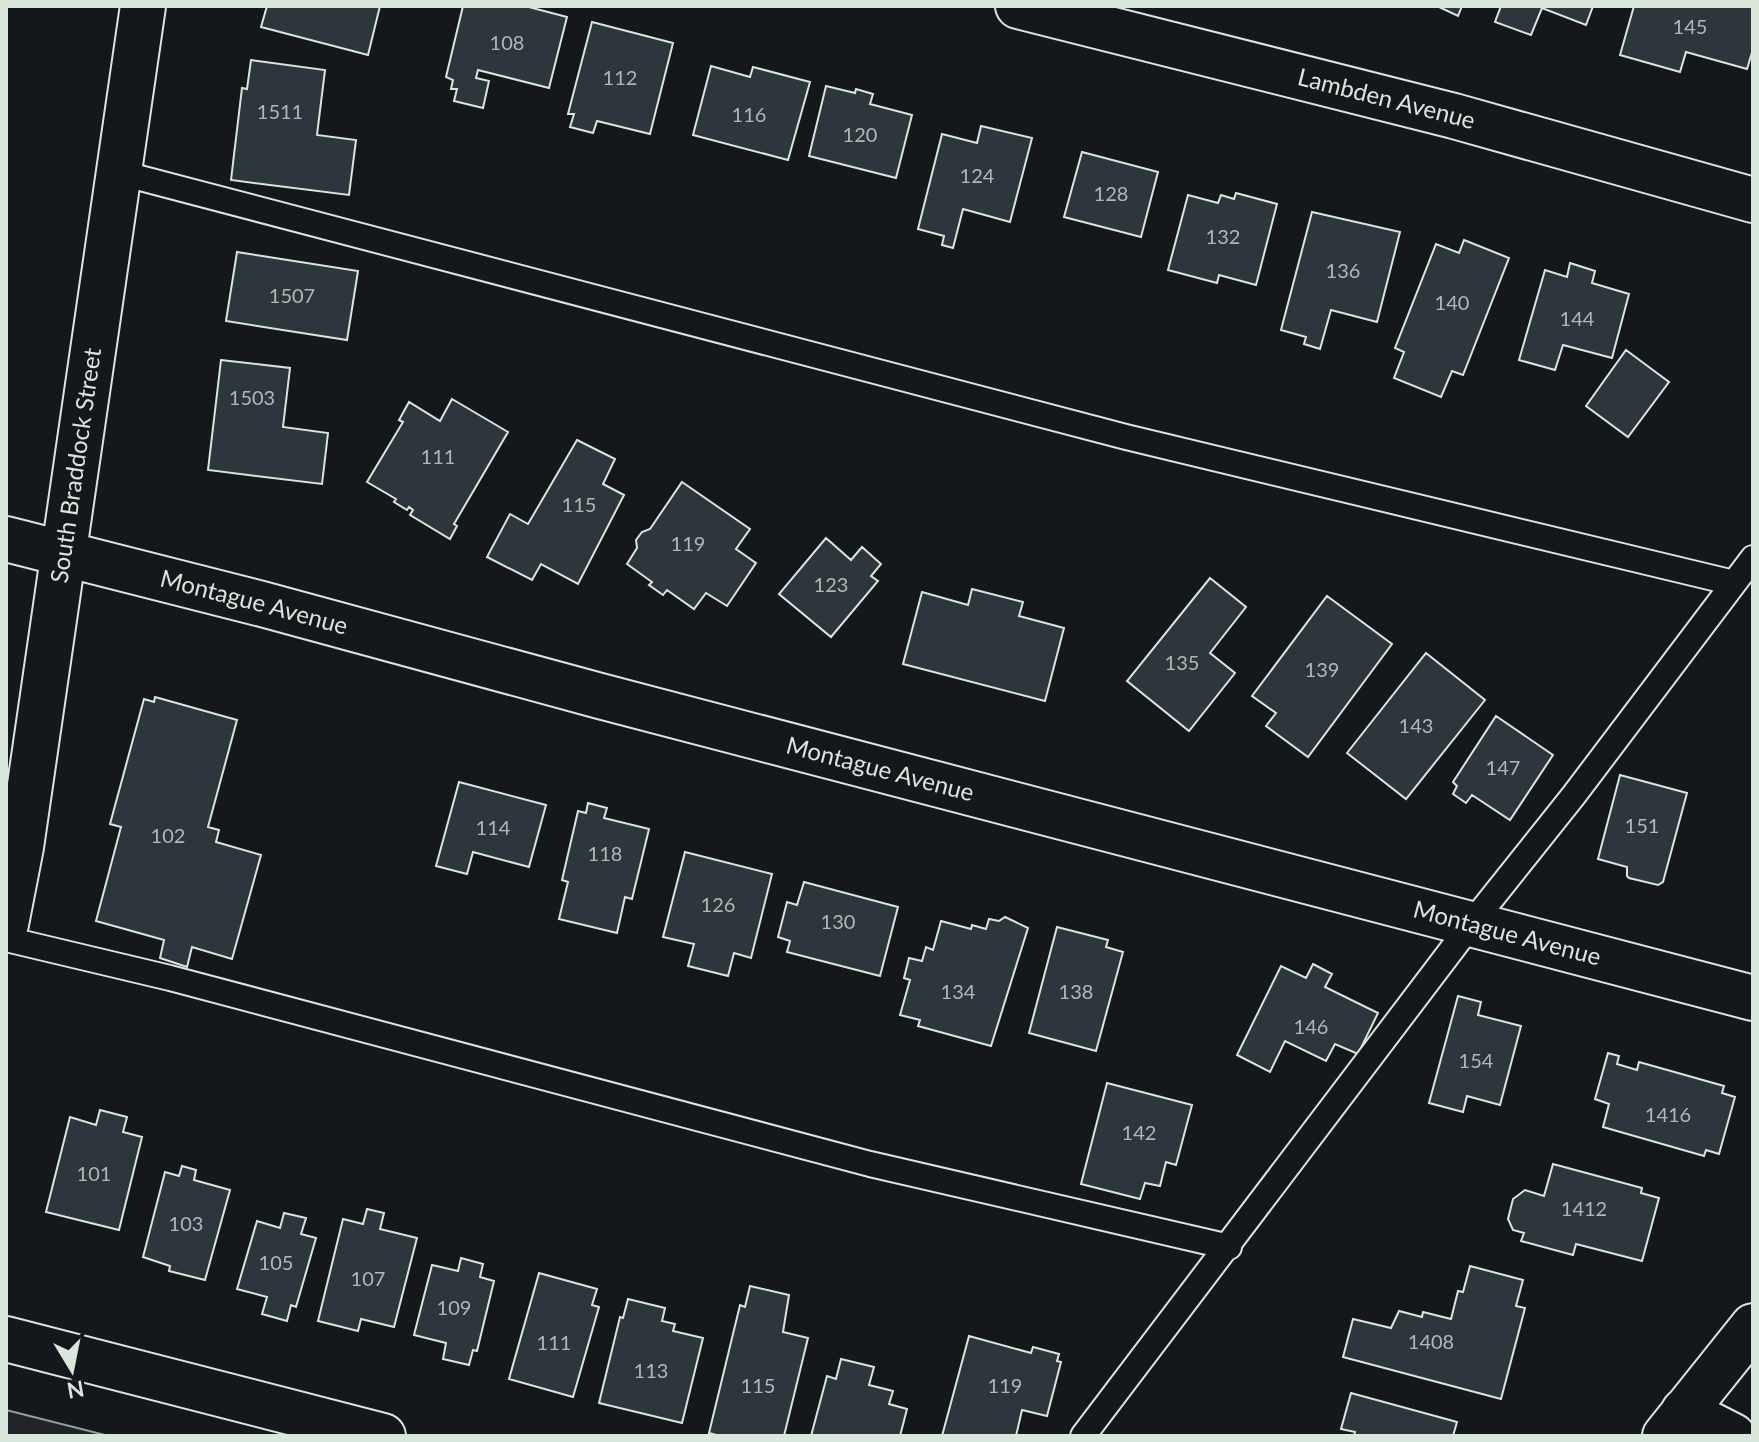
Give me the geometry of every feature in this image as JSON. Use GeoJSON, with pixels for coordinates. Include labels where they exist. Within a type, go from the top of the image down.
{"type":"FeatureCollection","features":[{"type":"Feature","properties":{"kind":"street","name":"South Braddock Street"},"geometry":{"type":"LineString","coordinates":[[6,924],[21,847],[143,6]]}},
{"type":"Feature","properties":{"kind":"street","name":"Lambden Avenue"},"geometry":{"type":"LineString","coordinates":[[1018,6],[1454,116],[1753,200]]}},
{"type":"Feature","properties":{"kind":"street","name":"Montague Avenue"},"geometry":{"type":"LineString","coordinates":[[6,539],[1753,998]]}},
{"type":"Feature","properties":{"kind":"street"},"geometry":{"type":"LineString","coordinates":[[1733,1436],[1675,1423],[1753,1326]]}},
{"type":"Feature","properties":{"kind":"street"},"geometry":{"type":"LineString","coordinates":[[6,1339],[383,1436]]}},
{"type":"Feature","properties":{"kind":"lane"},"geometry":{"type":"LineString","coordinates":[[121,173],[1126,437],[1734,583]]}},
{"type":"Feature","properties":{"kind":"lane"},"geometry":{"type":"LineString","coordinates":[[1083,1436],[1753,558]]}},
{"type":"Feature","properties":{"kind":"lane"},"geometry":{"type":"LineString","coordinates":[[6,939],[170,978],[870,1164],[1229,1247]]}},
{"type":"Feature","properties":{"kind":"shaded area"},"geometry":{"type":"Polygon","coordinates":[[[6,1410],[109,1436],[6,1436],[6,1410]]]}},
{"type":"Feature","properties":{"kind":"building"},"geometry":{"type":"Polygon","coordinates":[[[267,6],[380,6],[368,55],[261,27],[267,6]]]}},
{"type":"Feature","properties":{"kind":"building"},"geometry":{"type":"Polygon","coordinates":[[[463,6],[525,6],[567,17],[549,88],[478,70],[476,78],[489,81],[483,108],[454,101],[457,89],[451,89],[453,80],[446,77],[463,6]]]}},
{"type":"Feature","properties":{"kind":"building"},"geometry":{"type":"Polygon","coordinates":[[[1437,6],[1462,6],[1458,16],[1437,6]]]}},
{"type":"Feature","properties":{"kind":"building"},"geometry":{"type":"Polygon","coordinates":[[[1501,6],[1593,6],[1586,25],[1542,8],[1531,35],[1495,22],[1501,6]]]}},
{"type":"Feature","properties":{"kind":"building"},"geometry":{"type":"Polygon","coordinates":[[[1634,6],[1753,6],[1753,49],[1747,69],[1686,52],[1680,72],[1620,55],[1634,6]]]}},
{"type":"Feature","properties":{"kind":"building"},"geometry":{"type":"Polygon","coordinates":[[[592,22],[673,43],[650,134],[597,121],[593,133],[570,127],[574,114],[568,114],[592,22]]]}},
{"type":"Feature","properties":{"kind":"building"},"geometry":{"type":"Polygon","coordinates":[[[251,60],[325,70],[317,135],[356,140],[349,195],[231,180],[242,88],[247,89],[251,60]]]}},
{"type":"Feature","properties":{"kind":"building"},"geometry":{"type":"Polygon","coordinates":[[[711,66],[750,77],[753,67],[810,82],[788,160],[693,135],[711,66]]]}},
{"type":"Feature","properties":{"kind":"building"},"geometry":{"type":"Polygon","coordinates":[[[826,86],[873,94],[870,104],[912,115],[896,178],[809,156],[826,86]]]}},
{"type":"Feature","properties":{"kind":"building"},"geometry":{"type":"Polygon","coordinates":[[[981,126],[1032,138],[1010,222],[963,209],[953,248],[942,245],[944,236],[918,229],[942,134],[977,143],[981,126]]]}},
{"type":"Feature","properties":{"kind":"building"},"geometry":{"type":"Polygon","coordinates":[[[1082,152],[1158,172],[1141,237],[1064,217],[1082,152]]]}},
{"type":"Feature","properties":{"kind":"building"},"geometry":{"type":"Polygon","coordinates":[[[1236,193],[1277,204],[1256,285],[1219,275],[1217,283],[1168,270],[1188,195],[1218,203],[1221,195],[1234,199],[1236,193]]]}},
{"type":"Feature","properties":{"kind":"building"},"geometry":{"type":"Polygon","coordinates":[[[1312,212],[1400,232],[1377,322],[1331,310],[1320,349],[1304,344],[1306,337],[1281,330],[1312,212]]]}},
{"type":"Feature","properties":{"kind":"building"},"geometry":{"type":"Polygon","coordinates":[[[1464,240],[1509,258],[1463,375],[1452,371],[1441,397],[1394,378],[1404,352],[1395,348],[1436,244],[1459,253],[1464,240]]]}},
{"type":"Feature","properties":{"kind":"building"},"geometry":{"type":"Polygon","coordinates":[[[237,252],[358,271],[347,340],[226,321],[237,252]]]}},
{"type":"Feature","properties":{"kind":"building"},"geometry":{"type":"Polygon","coordinates":[[[1570,263],[1595,271],[1592,283],[1629,294],[1612,358],[1563,345],[1555,370],[1519,360],[1545,270],[1567,277],[1570,263]]]}},
{"type":"Feature","properties":{"kind":"building"},"geometry":{"type":"Polygon","coordinates":[[[1626,350],[1669,382],[1628,437],[1586,406],[1626,350]]]}},
{"type":"Feature","properties":{"kind":"building"},"geometry":{"type":"Polygon","coordinates":[[[221,360],[290,368],[283,427],[328,433],[322,484],[208,470],[221,360]]]}},
{"type":"Feature","properties":{"kind":"building"},"geometry":{"type":"Polygon","coordinates":[[[452,399],[508,432],[454,524],[457,526],[450,539],[410,515],[413,510],[409,507],[407,510],[394,502],[396,499],[367,482],[403,422],[399,420],[409,402],[440,421],[452,399]]]}},
{"type":"Feature","properties":{"kind":"building"},"geometry":{"type":"Polygon","coordinates":[[[577,440],[615,459],[603,484],[624,495],[578,584],[541,564],[532,580],[487,557],[510,514],[528,524],[577,440]]]}},
{"type":"Feature","properties":{"kind":"building"},"geometry":{"type":"Polygon","coordinates":[[[682,482],[750,529],[736,549],[756,563],[727,606],[706,593],[694,609],[667,590],[663,595],[649,585],[652,582],[627,564],[637,548],[636,540],[642,532],[650,529],[682,482]]]}},
{"type":"Feature","properties":{"kind":"building"},"geometry":{"type":"Polygon","coordinates":[[[826,538],[851,560],[862,547],[881,564],[871,576],[878,581],[831,637],[779,594],[826,538]]]}},
{"type":"Feature","properties":{"kind":"building"},"geometry":{"type":"Polygon","coordinates":[[[1210,578],[1246,607],[1210,653],[1235,673],[1189,731],[1127,681],[1210,578]]]}},
{"type":"Feature","properties":{"kind":"building"},"geometry":{"type":"Polygon","coordinates":[[[972,589],[1023,602],[1019,616],[1064,628],[1045,701],[903,664],[922,592],[968,605],[972,589]]]}},
{"type":"Feature","properties":{"kind":"building"},"geometry":{"type":"Polygon","coordinates":[[[1327,596],[1392,644],[1308,757],[1266,726],[1276,713],[1252,696],[1327,596]]]}},
{"type":"Feature","properties":{"kind":"building"},"geometry":{"type":"Polygon","coordinates":[[[1426,653],[1485,700],[1406,799],[1347,753],[1426,653]]]}},
{"type":"Feature","properties":{"kind":"building"},"geometry":{"type":"Polygon","coordinates":[[[155,697],[237,720],[208,827],[219,830],[216,842],[261,855],[232,959],[192,947],[187,967],[160,958],[164,940],[96,921],[121,827],[110,824],[144,699],[154,702],[155,697]]]}},
{"type":"Feature","properties":{"kind":"building"},"geometry":{"type":"Polygon","coordinates":[[[1496,716],[1553,755],[1510,820],[1472,795],[1466,803],[1453,794],[1457,786],[1453,782],[1496,716]]]}},
{"type":"Feature","properties":{"kind":"building"},"geometry":{"type":"Polygon","coordinates":[[[1620,775],[1687,793],[1663,882],[1658,885],[1629,878],[1627,867],[1598,859],[1620,775]]]}},
{"type":"Feature","properties":{"kind":"building"},"geometry":{"type":"Polygon","coordinates":[[[459,782],[546,805],[529,867],[473,852],[467,874],[436,866],[459,782]]]}},
{"type":"Feature","properties":{"kind":"building"},"geometry":{"type":"Polygon","coordinates":[[[588,803],[607,808],[604,818],[649,829],[632,899],[625,897],[617,933],[559,919],[568,882],[562,880],[578,811],[586,813],[588,803]]]}},
{"type":"Feature","properties":{"kind":"building"},"geometry":{"type":"Polygon","coordinates":[[[685,852],[772,874],[751,958],[734,953],[728,976],[688,966],[694,944],[663,937],[685,852]]]}},
{"type":"Feature","properties":{"kind":"building"},"geometry":{"type":"Polygon","coordinates":[[[804,882],[898,907],[880,976],[787,952],[790,941],[778,937],[787,902],[797,905],[804,882]]]}},
{"type":"Feature","properties":{"kind":"building"},"geometry":{"type":"Polygon","coordinates":[[[1005,917],[1028,928],[991,1046],[918,1026],[920,1020],[900,1015],[910,980],[904,978],[909,958],[922,961],[926,947],[933,950],[941,921],[971,929],[972,925],[986,929],[989,919],[999,921],[1005,917]]]}},
{"type":"Feature","properties":{"kind":"building"},"geometry":{"type":"Polygon","coordinates":[[[1057,927],[1108,940],[1106,947],[1123,952],[1096,1051],[1029,1033],[1057,927]]]}},
{"type":"Feature","properties":{"kind":"building"},"geometry":{"type":"Polygon","coordinates":[[[1313,964],[1332,974],[1325,987],[1378,1013],[1358,1054],[1335,1044],[1326,1061],[1285,1041],[1270,1072],[1237,1055],[1281,966],[1306,978],[1313,964]]]}},
{"type":"Feature","properties":{"kind":"building"},"geometry":{"type":"Polygon","coordinates":[[[1458,996],[1481,1002],[1478,1015],[1521,1026],[1500,1105],[1467,1096],[1463,1112],[1429,1103],[1458,996]]]}},
{"type":"Feature","properties":{"kind":"building"},"geometry":{"type":"Polygon","coordinates":[[[1608,1053],[1619,1056],[1617,1064],[1637,1070],[1639,1062],[1724,1086],[1722,1093],[1735,1097],[1719,1154],[1706,1150],[1704,1156],[1603,1127],[1609,1104],[1595,1099],[1608,1053]]]}},
{"type":"Feature","properties":{"kind":"building"},"geometry":{"type":"Polygon","coordinates":[[[1107,1083],[1192,1105],[1176,1165],[1166,1162],[1160,1186],[1145,1183],[1140,1199],[1081,1184],[1107,1083]]]}},
{"type":"Feature","properties":{"kind":"building"},"geometry":{"type":"Polygon","coordinates":[[[100,1110],[127,1117],[123,1132],[142,1137],[119,1230],[46,1212],[70,1117],[96,1125],[100,1110]]]}},
{"type":"Feature","properties":{"kind":"building"},"geometry":{"type":"Polygon","coordinates":[[[1553,1164],[1642,1188],[1641,1193],[1659,1198],[1642,1261],[1576,1244],[1573,1255],[1521,1241],[1524,1233],[1513,1230],[1508,1219],[1513,1199],[1525,1190],[1544,1196],[1553,1164]]]}},
{"type":"Feature","properties":{"kind":"building"},"geometry":{"type":"Polygon","coordinates":[[[182,1166],[196,1170],[194,1180],[230,1190],[205,1280],[169,1271],[170,1266],[143,1257],[165,1172],[179,1176],[182,1166]]]}},
{"type":"Feature","properties":{"kind":"building"},"geometry":{"type":"Polygon","coordinates":[[[367,1209],[384,1213],[380,1229],[417,1238],[394,1327],[361,1319],[358,1331],[318,1321],[343,1219],[363,1224],[367,1209]]]}},
{"type":"Feature","properties":{"kind":"building"},"geometry":{"type":"Polygon","coordinates":[[[284,1213],[306,1218],[301,1234],[316,1238],[296,1307],[291,1305],[287,1321],[262,1314],[267,1297],[237,1289],[257,1221],[280,1228],[284,1213]]]}},
{"type":"Feature","properties":{"kind":"building"},"geometry":{"type":"Polygon","coordinates":[[[461,1258],[483,1264],[480,1277],[494,1281],[477,1351],[473,1350],[469,1365],[443,1359],[446,1343],[414,1335],[432,1265],[458,1271],[461,1258]]]}},
{"type":"Feature","properties":{"kind":"building"},"geometry":{"type":"Polygon","coordinates":[[[1470,1266],[1523,1280],[1516,1306],[1525,1308],[1501,1399],[1343,1357],[1353,1319],[1391,1328],[1399,1311],[1422,1317],[1423,1312],[1451,1319],[1458,1291],[1463,1292],[1470,1266]]]}},
{"type":"Feature","properties":{"kind":"building"},"geometry":{"type":"Polygon","coordinates":[[[539,1273],[597,1289],[592,1305],[599,1307],[573,1397],[509,1379],[539,1273]]]}},
{"type":"Feature","properties":{"kind":"building"},"geometry":{"type":"Polygon","coordinates":[[[750,1286],[789,1295],[783,1332],[808,1338],[784,1436],[720,1436],[709,1433],[740,1305],[745,1307],[750,1286]]]}},
{"type":"Feature","properties":{"kind":"building"},"geometry":{"type":"Polygon","coordinates":[[[628,1299],[665,1308],[662,1321],[675,1324],[673,1331],[703,1338],[682,1423],[599,1403],[620,1317],[623,1318],[628,1299]]]}},
{"type":"Feature","properties":{"kind":"building"},"geometry":{"type":"Polygon","coordinates":[[[969,1336],[1031,1353],[1033,1347],[1059,1354],[1057,1361],[1061,1362],[1047,1416],[1022,1410],[1016,1436],[942,1436],[969,1336]]]}},
{"type":"Feature","properties":{"kind":"building"},"geometry":{"type":"Polygon","coordinates":[[[841,1359],[874,1367],[869,1385],[893,1391],[889,1404],[907,1409],[900,1436],[811,1436],[827,1376],[836,1379],[841,1359]]]}},
{"type":"Feature","properties":{"kind":"building"},"geometry":{"type":"Polygon","coordinates":[[[1351,1393],[1457,1422],[1453,1436],[1354,1436],[1355,1432],[1341,1429],[1351,1393]]]}}]}
